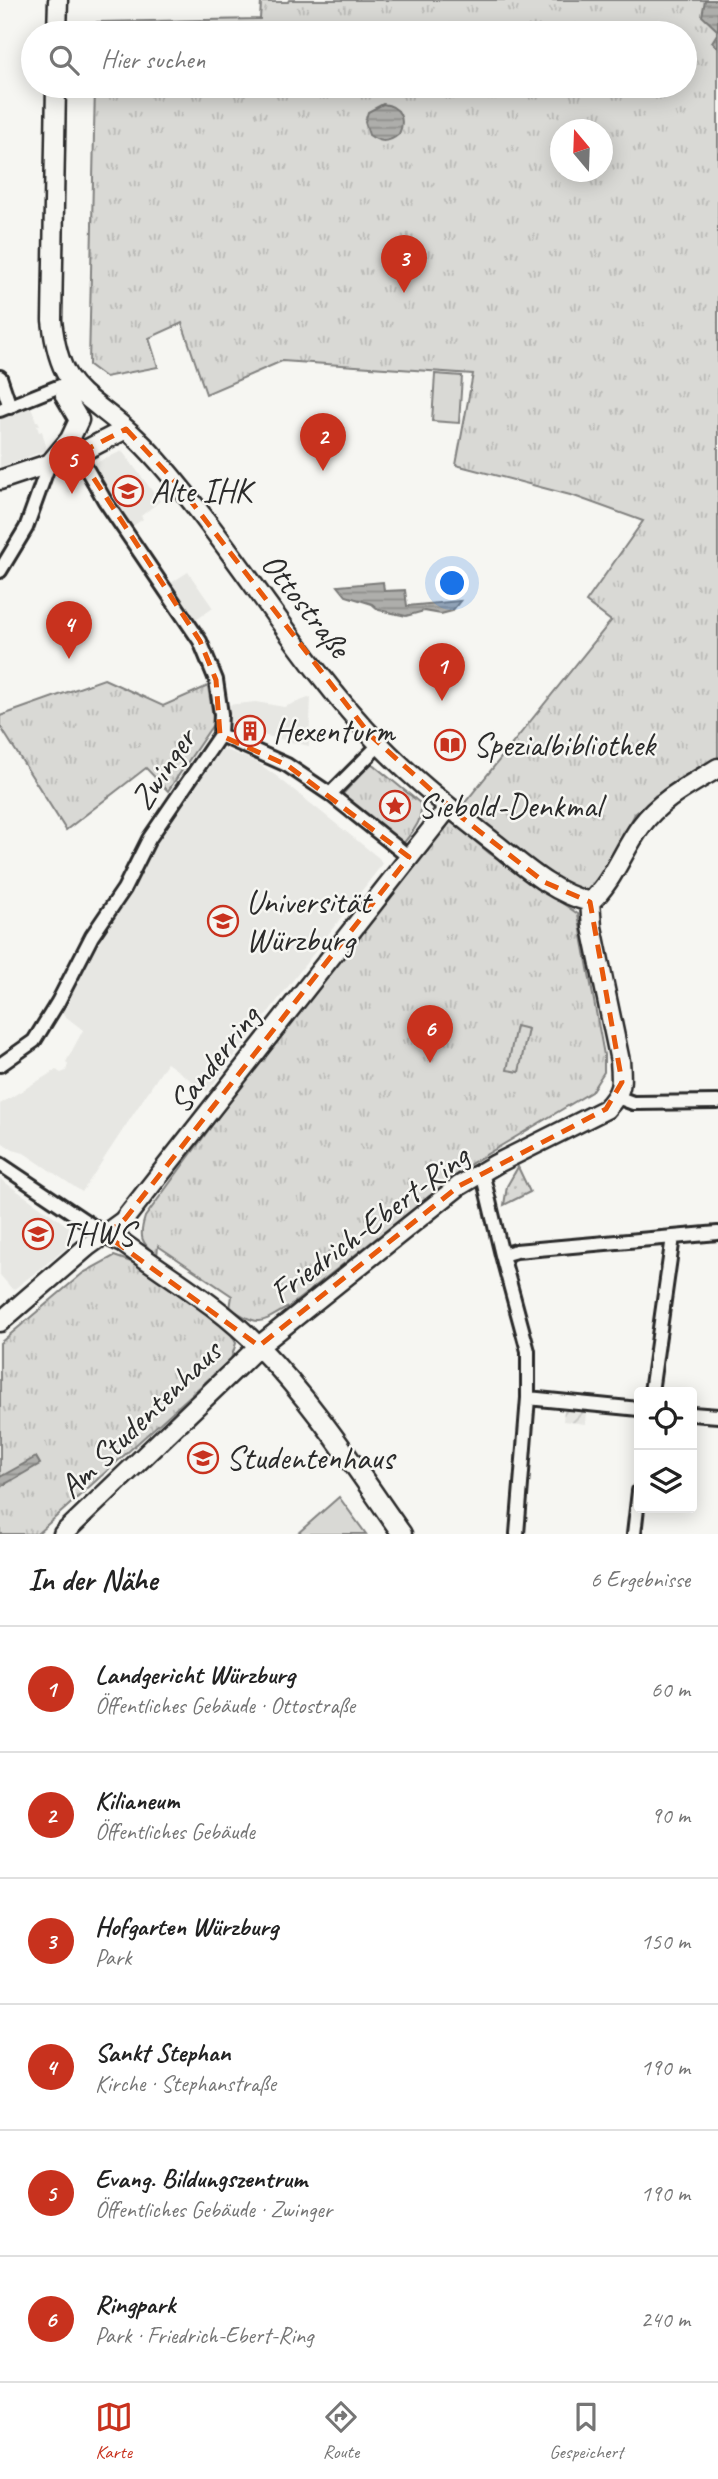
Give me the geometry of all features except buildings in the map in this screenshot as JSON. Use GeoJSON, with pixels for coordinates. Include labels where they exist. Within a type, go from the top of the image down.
{"type":"FeatureCollection","features":[{"type":"Feature","properties":{"kind":"street"},"geometry":{"type":"LineString","coordinates":[[57,21],[58,0]]}},
{"type":"Feature","properties":{"kind":"street"},"geometry":{"type":"LineString","coordinates":[[0,571],[26,527],[49,464],[70,439],[79,419],[65,396],[70,382],[58,357],[52,320],[57,98]]}},
{"type":"Feature","properties":{"kind":"street"},"geometry":{"type":"LineString","coordinates":[[0,377],[5,408],[70,382]]}},
{"type":"Feature","properties":{"kind":"street","name":"Ottostraße"},"geometry":{"type":"LineString","coordinates":[[70,382],[126,429],[180,487],[283,626],[379,745],[449,807],[544,882],[574,898],[590,902]]}},
{"type":"Feature","properties":{"kind":"street"},"geometry":{"type":"LineString","coordinates":[[78,416],[91,409],[103,411]]}},
{"type":"Feature","properties":{"kind":"street"},"geometry":{"type":"LineString","coordinates":[[0,480],[78,454],[126,429]]}},
{"type":"Feature","properties":{"kind":"street","name":"Zwinger"},"geometry":{"type":"LineString","coordinates":[[0,1065],[34,1041],[58,1002],[92,936],[124,889],[149,839],[220,735],[221,714],[216,680],[204,649],[105,501],[78,454]]}},
{"type":"Feature","properties":{"kind":"street"},"geometry":{"type":"LineString","coordinates":[[220,735],[278,759],[330,794],[409,857]]}},
{"type":"Feature","properties":{"kind":"street"},"geometry":{"type":"LineString","coordinates":[[330,794],[379,745]]}},
{"type":"Feature","properties":{"kind":"street"},"geometry":{"type":"LineString","coordinates":[[718,768],[656,808],[628,845],[600,893],[590,902],[592,927],[620,1061],[622,1082],[617,1097],[633,1103],[718,1102]]}},
{"type":"Feature","properties":{"kind":"street","name":"Sanderring"},"geometry":{"type":"LineString","coordinates":[[0,1322],[88,1247],[123,1222],[449,807]]}},
{"type":"Feature","properties":{"kind":"street","name":"Friedrich-Ebert-Ring"},"geometry":{"type":"LineString","coordinates":[[259,1346],[459,1186],[606,1109],[617,1097]]}},
{"type":"Feature","properties":{"kind":"street"},"geometry":{"type":"LineString","coordinates":[[0,1164],[106,1234],[123,1242],[221,1314],[259,1346],[336,1440],[402,1534]]}},
{"type":"Feature","properties":{"kind":"street"},"geometry":{"type":"LineString","coordinates":[[482,1172],[528,1351],[528,1398],[517,1534]]}},
{"type":"Feature","properties":{"kind":"street"},"geometry":{"type":"LineString","coordinates":[[502,1255],[516,1251],[718,1233]]}},
{"type":"Feature","properties":{"kind":"street"},"geometry":{"type":"LineString","coordinates":[[652,1387],[673,1237]]}},
{"type":"Feature","properties":{"kind":"street","name":"Am Studentenhaus"},"geometry":{"type":"LineString","coordinates":[[63,1534],[259,1346]]}},
{"type":"Feature","properties":{"kind":"street"},"geometry":{"type":"LineString","coordinates":[[528,1398],[634,1409]]}},
{"type":"Feature","properties":{"kind":"street"},"geometry":{"type":"LineString","coordinates":[[697,1414],[718,1416]]}},
{"type":"Feature","properties":{"kind":"street"},"geometry":{"type":"LineString","coordinates":[[634,1534],[636,1513]]}},
{"type":"Feature","properties":{"kind":"highlighted area"},"geometry":{"type":"Polygon","coordinates":[[[126,429],[180,487],[370,735],[460,816],[544,882],[590,902],[622,1082],[606,1109],[459,1186],[259,1346],[106,1235],[125,1219],[409,857],[287,765],[220,735],[216,680],[200,641],[78,454],[126,429]]]}},
{"type":"Feature","properties":{"kind":"shaded area"},"geometry":{"type":"Polygon","coordinates":[[[705,0],[718,0],[718,48],[712,42],[717,30],[702,16],[705,0]]]}},
{"type":"Feature","properties":{"kind":"shaded area"},"geometry":{"type":"Polygon","coordinates":[[[383,104],[397,110],[402,123],[399,134],[384,141],[369,135],[365,122],[368,112],[383,104]]]}},
{"type":"Feature","properties":{"kind":"shaded area"},"geometry":{"type":"Polygon","coordinates":[[[31,407],[40,425],[37,426],[39,432],[42,431],[47,450],[0,467],[0,419],[31,407]]]}},
{"type":"Feature","properties":{"kind":"shaded area","name":"Alte IHK"},"geometry":{"type":"Polygon","coordinates":[[[122,451],[160,501],[130,528],[91,465],[122,451]]]}},
{"type":"Feature","properties":{"kind":"shaded area"},"geometry":{"type":"Polygon","coordinates":[[[188,572],[213,608],[196,620],[171,583],[188,572]]]}},
{"type":"Feature","properties":{"kind":"shaded area"},"geometry":{"type":"Polygon","coordinates":[[[383,582],[384,591],[405,590],[407,606],[460,601],[452,611],[441,614],[424,611],[406,616],[379,610],[372,604],[346,596],[338,586],[383,582]]]}},
{"type":"Feature","properties":{"kind":"shaded area"},"geometry":{"type":"Polygon","coordinates":[[[311,697],[309,746],[258,734],[249,738],[243,732],[230,732],[227,705],[256,702],[284,707],[311,697]]]}},
{"type":"Feature","properties":{"kind":"shaded area","name":"Universität Würzburg"},"geometry":{"type":"Polygon","coordinates":[[[218,747],[255,761],[275,775],[382,863],[207,1092],[167,1063],[82,1192],[24,1153],[13,1150],[0,1141],[0,1104],[56,1070],[61,1073],[66,1071],[66,1062],[83,1030],[56,1009],[207,758],[218,747]]]}},
{"type":"Feature","properties":{"kind":"shaded area","name":"THWS"},"geometry":{"type":"Polygon","coordinates":[[[0,1179],[75,1231],[73,1243],[13,1290],[0,1275],[0,1179]]]}},
{"type":"Feature","properties":{"kind":"shaded area"},"geometry":{"type":"Polygon","coordinates":[[[564,1409],[586,1411],[585,1424],[563,1421],[564,1409]]]}},
{"type":"Feature","properties":{"kind":"shaded area"},"geometry":{"type":"Polygon","coordinates":[[[36,1457],[40,1464],[0,1487],[0,1477],[36,1457]]]}},
{"type":"Feature","properties":{"kind":"green space"},"geometry":{"type":"Polygon","coordinates":[[[289,0],[718,0],[718,758],[665,789],[635,814],[588,902],[576,902],[463,805],[611,621],[586,602],[643,521],[574,496],[456,465],[473,374],[282,361],[206,394],[182,323],[149,338],[158,367],[105,377],[89,365],[95,98],[697,98],[697,21],[151,21],[260,19],[261,2],[289,0]]]}},
{"type":"Feature","properties":{"kind":"green space"},"geometry":{"type":"Polygon","coordinates":[[[435,374],[462,376],[459,423],[432,421],[435,374]]]}},
{"type":"Feature","properties":{"kind":"green space"},"geometry":{"type":"Polygon","coordinates":[[[104,679],[163,706],[208,686],[214,723],[168,791],[146,768],[66,830],[0,726],[0,716],[104,679]]]}},
{"type":"Feature","properties":{"kind":"green space"},"geometry":{"type":"Polygon","coordinates":[[[371,763],[420,803],[419,820],[403,844],[341,796],[371,763]]]}},
{"type":"Feature","properties":{"kind":"green space"},"geometry":{"type":"Polygon","coordinates":[[[441,812],[489,853],[578,914],[604,1055],[604,1072],[591,1092],[472,1163],[290,1306],[266,1320],[248,1318],[230,1308],[232,1296],[158,1246],[157,1257],[143,1240],[145,1217],[441,812]]]}},
{"type":"Feature","properties":{"kind":"green space"},"geometry":{"type":"Polygon","coordinates":[[[516,1026],[528,1029],[519,1072],[507,1070],[516,1026]]]}},
{"type":"Feature","properties":{"kind":"green space"},"geometry":{"type":"Polygon","coordinates":[[[518,1167],[530,1192],[504,1205],[507,1186],[518,1167]]]}},
{"type":"Feature","properties":{"kind":"green space"},"geometry":{"type":"Polygon","coordinates":[[[114,1256],[137,1264],[226,1325],[236,1343],[231,1359],[37,1534],[0,1534],[0,1343],[83,1273],[114,1256]]]}},
{"type":"Feature","properties":{"kind":"green space"},"geometry":{"type":"Polygon","coordinates":[[[339,1497],[366,1534],[297,1534],[339,1497]]]}},
{"type":"Feature","properties":{"kind":"place","name":"Hofgarten Würzburg"},"geometry":{"type":"Point","coordinates":[404,293]}},
{"type":"Feature","properties":{"kind":"place","name":"Kilianeum"},"geometry":{"type":"Point","coordinates":[323,471]}},
{"type":"Feature","properties":{"kind":"place","name":"Alte IHK"},"geometry":{"type":"Point","coordinates":[128,491]}},
{"type":"Feature","properties":{"kind":"place","name":"Evang. Bildungszentrum"},"geometry":{"type":"Point","coordinates":[72,494]}},
{"type":"Feature","properties":{"kind":"place","name":"Sankt Stephan"},"geometry":{"type":"Point","coordinates":[69,659]}},
{"type":"Feature","properties":{"kind":"place","name":"Landgericht Würzburg"},"geometry":{"type":"Point","coordinates":[442,701]}},
{"type":"Feature","properties":{"kind":"place","name":"Hexenturm"},"geometry":{"type":"Point","coordinates":[250,731]}},
{"type":"Feature","properties":{"kind":"place","name":"Spezialbibliothek"},"geometry":{"type":"Point","coordinates":[450,745]}},
{"type":"Feature","properties":{"kind":"place","name":"Siebold-Denkmal"},"geometry":{"type":"Point","coordinates":[395,806]}},
{"type":"Feature","properties":{"kind":"place","name":"Universität Würzburg"},"geometry":{"type":"Point","coordinates":[223,921]}},
{"type":"Feature","properties":{"kind":"place","name":"Ringpark"},"geometry":{"type":"Point","coordinates":[430,1063]}},
{"type":"Feature","properties":{"kind":"place","name":"THWS"},"geometry":{"type":"Point","coordinates":[38,1234]}},
{"type":"Feature","properties":{"kind":"place","name":"Studentenhaus"},"geometry":{"type":"Point","coordinates":[203,1458]}}]}
